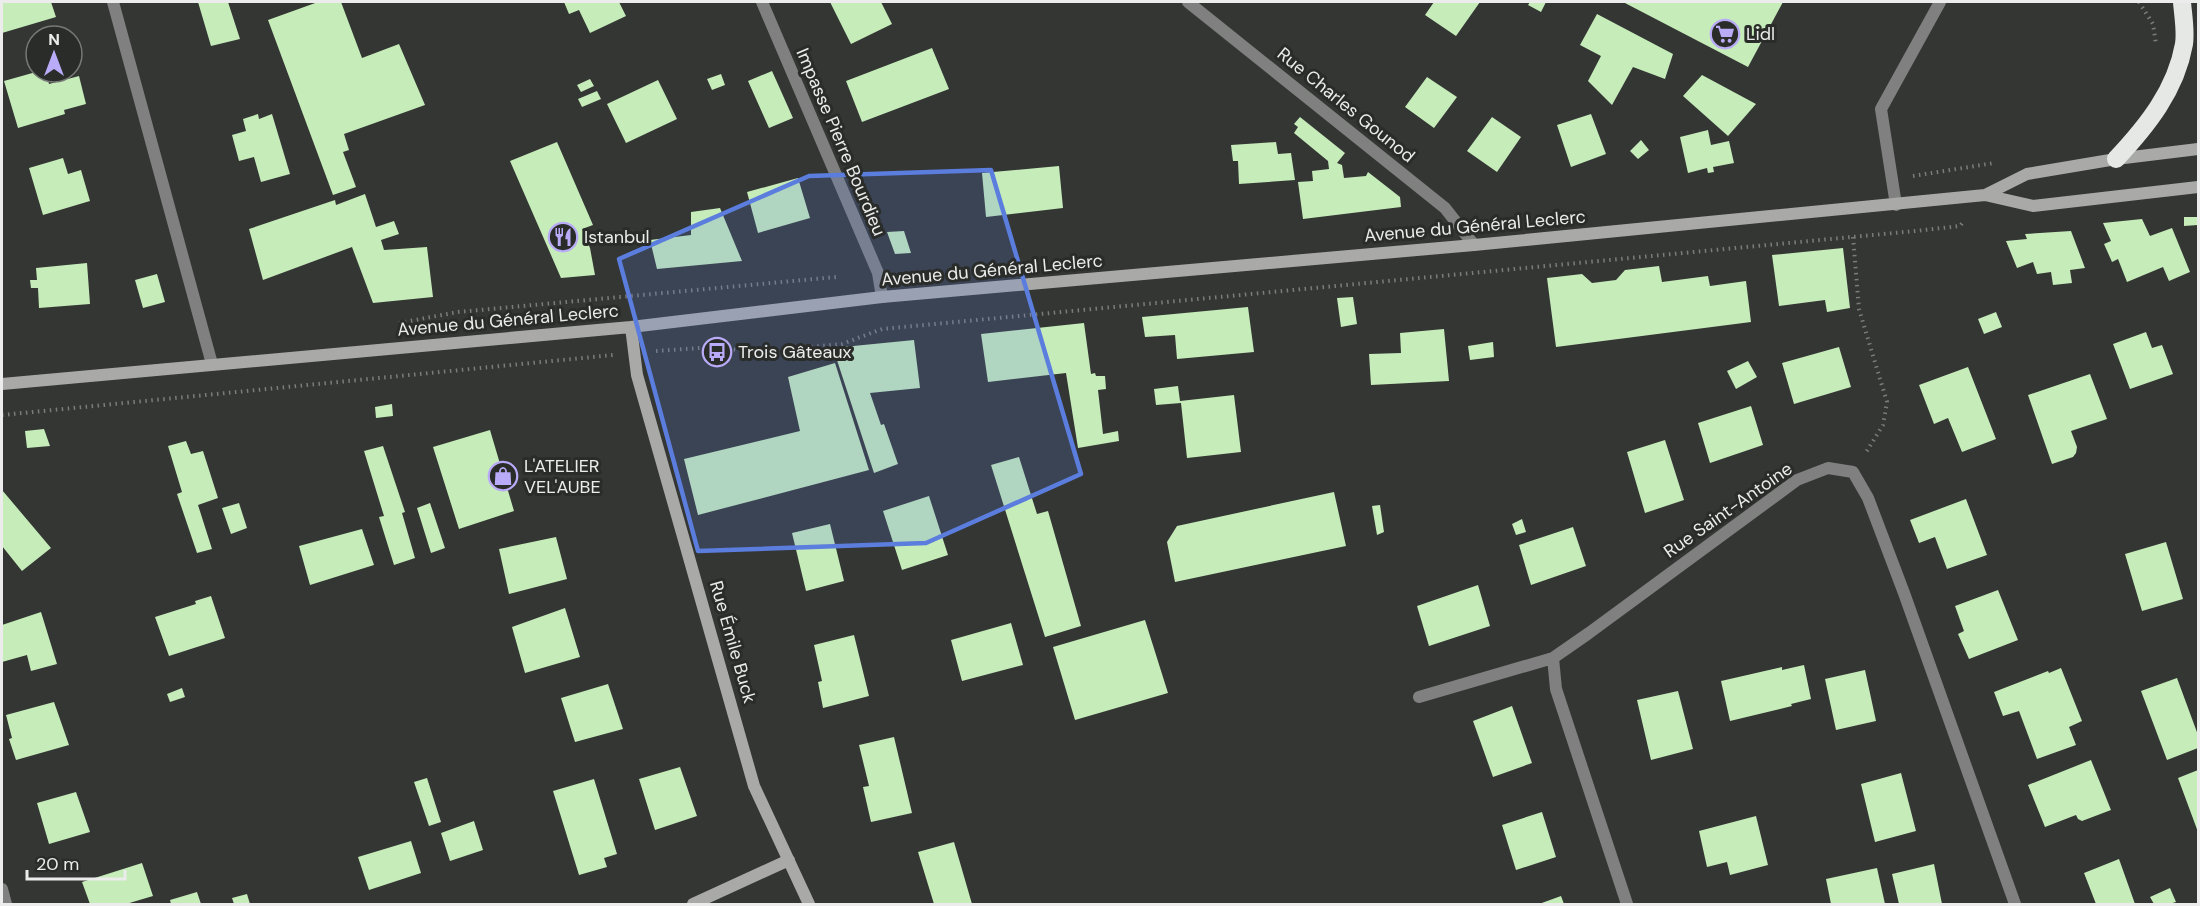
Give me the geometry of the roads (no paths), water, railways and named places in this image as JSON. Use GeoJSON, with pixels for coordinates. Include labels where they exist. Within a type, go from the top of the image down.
{"type":"FeatureCollection","features":[{"type":"Feature","properties":{"kind":"highway"},"geometry":{"type":"LineString","coordinates":[[2116,159],[2154,116],[2172,84],[2184,42],[2182,2]]}},
{"type":"Feature","properties":{"kind":"main road","name":"Avenue du Général Leclerc"},"geometry":{"type":"LineString","coordinates":[[1985,195],[2027,174],[2116,159],[2199,149]]}},
{"type":"Feature","properties":{"kind":"main road","name":"Avenue du Général Leclerc"},"geometry":{"type":"LineString","coordinates":[[2,384],[631,327],[882,297],[1474,245],[1985,195],[2033,206],[2199,187]]}},
{"type":"Feature","properties":{"kind":"main road","name":"Rue Émile Buck"},"geometry":{"type":"LineString","coordinates":[[631,327],[637,375],[754,786],[809,904]]}},
{"type":"Feature","properties":{"kind":"main road"},"geometry":{"type":"LineString","coordinates":[[693,904],[789,860]]}},
{"type":"Feature","properties":{"kind":"street"},"geometry":{"type":"LineString","coordinates":[[113,2],[212,364]]}},
{"type":"Feature","properties":{"kind":"street","name":"Impasse Pierre Bourdieu"},"geometry":{"type":"LineString","coordinates":[[762,2],[878,273],[882,297]]}},
{"type":"Feature","properties":{"kind":"street","name":"Rue Charles Gounod"},"geometry":{"type":"LineString","coordinates":[[1188,2],[1445,208],[1474,245]]}},
{"type":"Feature","properties":{"kind":"street"},"geometry":{"type":"LineString","coordinates":[[1896,205],[1881,108],[1940,2]]}},
{"type":"Feature","properties":{"kind":"street","name":"Rue Saint-Antoine"},"geometry":{"type":"LineString","coordinates":[[1419,696],[1553,658],[1797,480],[1828,468],[1853,472],[1868,498],[1900,582],[2015,904]]}},
{"type":"Feature","properties":{"kind":"street"},"geometry":{"type":"LineString","coordinates":[[1553,658],[1556,689],[1627,904]]}},
{"type":"Feature","properties":{"kind":"street"},"geometry":{"type":"LineString","coordinates":[[2,889],[6,904]]}},
{"type":"Feature","properties":{"kind":"place","name":"Lidl"},"geometry":{"type":"Point","coordinates":[1725,34]}},
{"type":"Feature","properties":{"kind":"place","name":"Istanbul"},"geometry":{"type":"Point","coordinates":[563,237]}},
{"type":"Feature","properties":{"kind":"place","name":"Trois Gâteaux"},"geometry":{"type":"Point","coordinates":[717,352]}},
{"type":"Feature","properties":{"kind":"place","name":"L'ATELIER VEL'AUBE"},"geometry":{"type":"Point","coordinates":[503,476]}}]}
